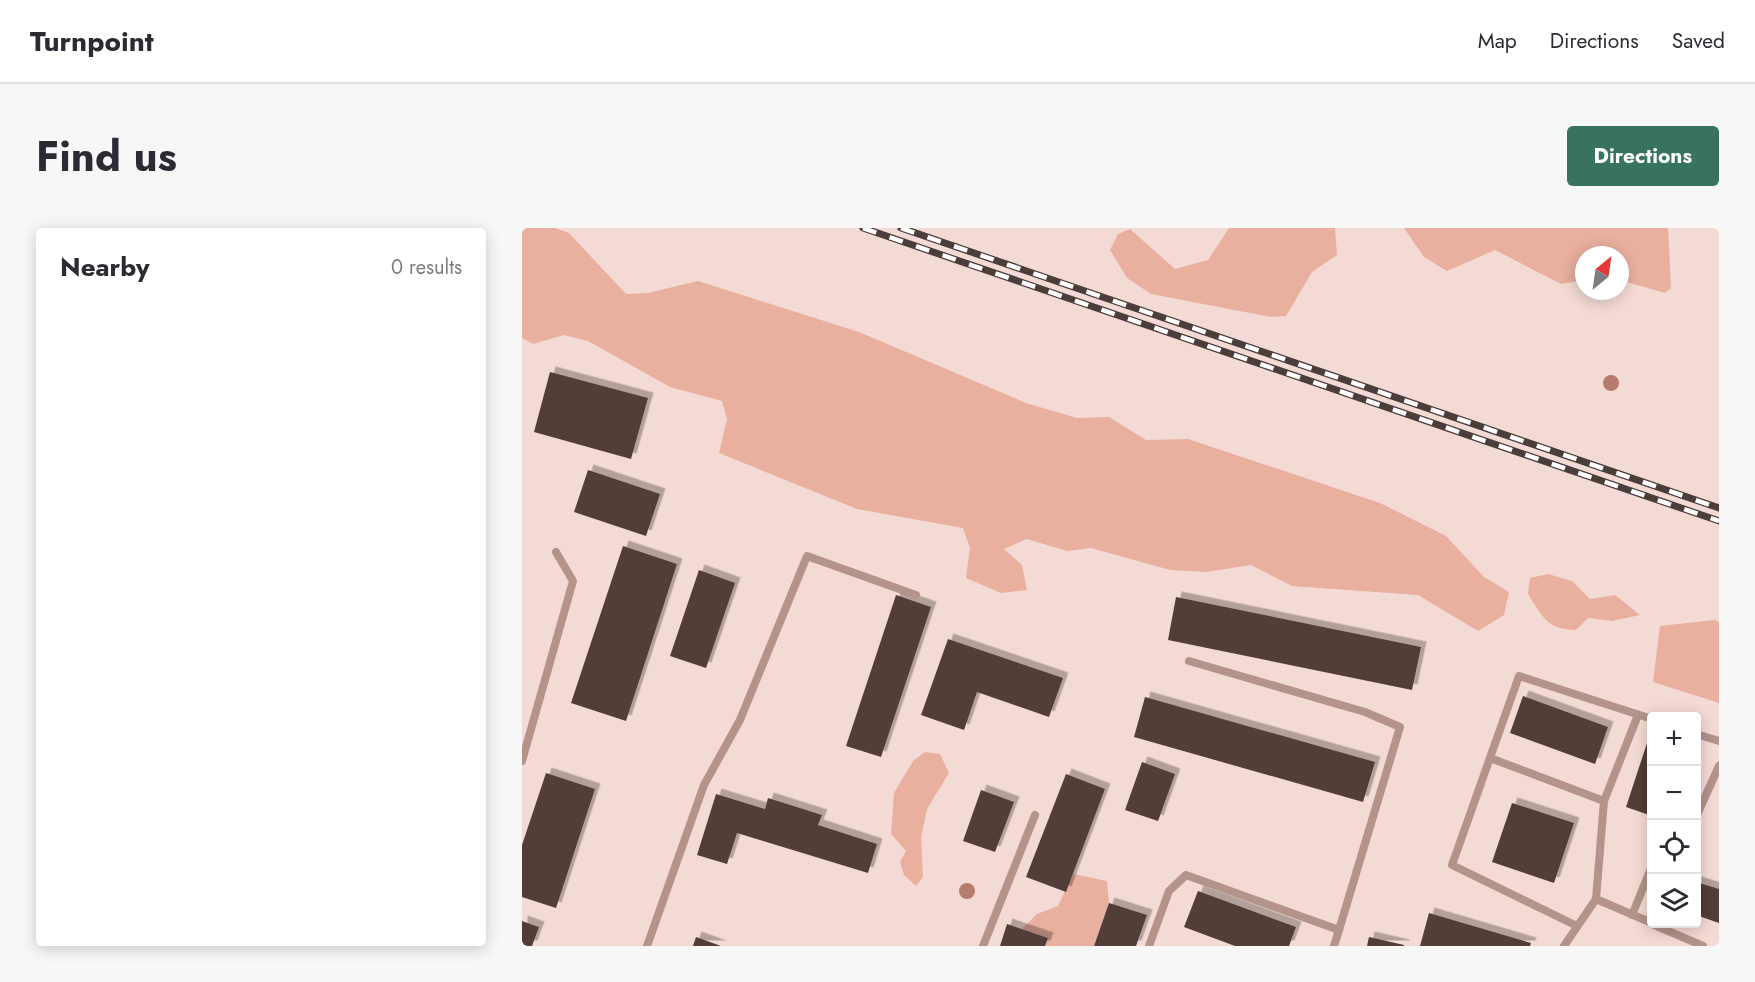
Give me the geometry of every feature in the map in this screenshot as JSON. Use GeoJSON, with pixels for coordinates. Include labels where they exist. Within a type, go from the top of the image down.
{"type":"FeatureCollection","features":[{"type":"Feature","properties":{"kind":"lane"},"geometry":{"type":"LineString","coordinates":[[522,761],[573,581],[556,552]]}},
{"type":"Feature","properties":{"kind":"lane"},"geometry":{"type":"LineString","coordinates":[[647,946],[704,785],[740,720],[807,556],[916,595]]}},
{"type":"Feature","properties":{"kind":"lane"},"geometry":{"type":"LineString","coordinates":[[1189,662],[1365,712],[1400,726],[1334,946]]}},
{"type":"Feature","properties":{"kind":"lane"},"geometry":{"type":"LineString","coordinates":[[1577,926],[1452,866],[1519,676],[1647,718]]}},
{"type":"Feature","properties":{"kind":"lane"},"geometry":{"type":"LineString","coordinates":[[1564,946],[1596,899],[1604,801],[1638,715]]}},
{"type":"Feature","properties":{"kind":"lane"},"geometry":{"type":"LineString","coordinates":[[1701,736],[1719,741]]}},
{"type":"Feature","properties":{"kind":"lane"},"geometry":{"type":"LineString","coordinates":[[1490,758],[1604,801]]}},
{"type":"Feature","properties":{"kind":"lane"},"geometry":{"type":"LineString","coordinates":[[1701,806],[1719,766]]}},
{"type":"Feature","properties":{"kind":"lane"},"geometry":{"type":"LineString","coordinates":[[983,946],[1035,815]]}},
{"type":"Feature","properties":{"kind":"lane"},"geometry":{"type":"LineString","coordinates":[[1632,915],[1649,874]]}},
{"type":"Feature","properties":{"kind":"lane"},"geometry":{"type":"LineString","coordinates":[[1149,946],[1169,891],[1185,875],[1339,930]]}},
{"type":"Feature","properties":{"kind":"lane"},"geometry":{"type":"LineString","coordinates":[[1596,899],[1647,921]]}},
{"type":"Feature","properties":{"kind":"lane"},"geometry":{"type":"LineString","coordinates":[[1663,928],[1703,946]]}},
{"type":"Feature","properties":{"kind":"shaded area"},"geometry":{"type":"Polygon","coordinates":[[[522,228],[555,228],[569,233],[626,294],[648,293],[698,281],[859,332],[1026,403],[1077,418],[1109,417],[1146,440],[1188,439],[1380,503],[1446,536],[1484,577],[1509,592],[1504,615],[1478,631],[1418,595],[1292,586],[1251,565],[1206,572],[1170,570],[1091,548],[1067,551],[1027,539],[1004,549],[1022,565],[1027,590],[1001,593],[966,578],[970,548],[963,528],[857,509],[719,453],[727,419],[722,401],[670,387],[588,341],[564,335],[533,344],[522,338],[522,228]]]}},
{"type":"Feature","properties":{"kind":"shaded area"},"geometry":{"type":"Polygon","coordinates":[[[1229,228],[1335,228],[1337,255],[1312,272],[1286,316],[1271,317],[1151,294],[1127,278],[1110,250],[1118,234],[1130,229],[1175,269],[1208,260],[1229,228]]]}},
{"type":"Feature","properties":{"kind":"shaded area"},"geometry":{"type":"Polygon","coordinates":[[[1404,228],[1668,228],[1671,288],[1665,293],[1629,283],[1629,246],[1575,246],[1575,282],[1561,284],[1495,250],[1447,271],[1424,257],[1404,228]]]}},
{"type":"Feature","properties":{"kind":"shaded area"},"geometry":{"type":"Polygon","coordinates":[[[1548,574],[1572,581],[1590,599],[1615,595],[1640,615],[1612,621],[1588,618],[1576,630],[1558,627],[1546,620],[1528,594],[1530,578],[1548,574]]]}},
{"type":"Feature","properties":{"kind":"shaded area"},"geometry":{"type":"Polygon","coordinates":[[[1715,620],[1719,622],[1719,703],[1653,682],[1660,626],[1715,620]]]}},
{"type":"Feature","properties":{"kind":"shaded area"},"geometry":{"type":"Polygon","coordinates":[[[925,752],[940,754],[949,773],[927,809],[921,837],[923,877],[916,886],[904,875],[900,862],[906,851],[891,834],[894,793],[913,761],[925,752]]]}},
{"type":"Feature","properties":{"kind":"shaded area"},"geometry":{"type":"Polygon","coordinates":[[[1073,874],[1107,881],[1109,903],[1094,946],[1045,946],[1047,938],[1022,929],[1037,914],[1058,906],[1073,874]]]}},
{"type":"Feature","properties":{"kind":"building"},"geometry":{"type":"Polygon","coordinates":[[[550,372],[648,398],[631,459],[534,432],[550,372]]]}},
{"type":"Feature","properties":{"kind":"building"},"geometry":{"type":"Polygon","coordinates":[[[588,470],[660,494],[646,536],[574,512],[588,470]]]}},
{"type":"Feature","properties":{"kind":"building"},"geometry":{"type":"Polygon","coordinates":[[[623,546],[677,564],[626,721],[571,703],[623,546]]]}},
{"type":"Feature","properties":{"kind":"building"},"geometry":{"type":"Polygon","coordinates":[[[699,570],[735,583],[706,668],[670,656],[699,570]]]}},
{"type":"Feature","properties":{"kind":"building"},"geometry":{"type":"Polygon","coordinates":[[[896,595],[931,607],[881,757],[846,746],[896,595]]]}},
{"type":"Feature","properties":{"kind":"building"},"geometry":{"type":"Polygon","coordinates":[[[1176,597],[1421,647],[1412,690],[1168,640],[1176,597]]]}},
{"type":"Feature","properties":{"kind":"building"},"geometry":{"type":"Polygon","coordinates":[[[948,639],[1063,678],[1049,717],[977,692],[964,730],[921,715],[948,639]]]}},
{"type":"Feature","properties":{"kind":"building"},"geometry":{"type":"Polygon","coordinates":[[[1523,696],[1608,727],[1595,764],[1510,733],[1523,696]]]}},
{"type":"Feature","properties":{"kind":"building"},"geometry":{"type":"Polygon","coordinates":[[[1145,697],[1375,762],[1363,802],[1134,737],[1145,697]]]}},
{"type":"Feature","properties":{"kind":"building"},"geometry":{"type":"Polygon","coordinates":[[[1647,743],[1647,814],[1626,807],[1647,743]]]}},
{"type":"Feature","properties":{"kind":"building"},"geometry":{"type":"Polygon","coordinates":[[[1142,762],[1175,774],[1158,821],[1125,810],[1142,762]]]}},
{"type":"Feature","properties":{"kind":"building"},"geometry":{"type":"Polygon","coordinates":[[[546,773],[595,789],[556,908],[522,897],[522,845],[546,773]]]}},
{"type":"Feature","properties":{"kind":"building"},"geometry":{"type":"Polygon","coordinates":[[[1066,774],[1105,789],[1066,892],[1026,877],[1066,774]]]}},
{"type":"Feature","properties":{"kind":"building"},"geometry":{"type":"Polygon","coordinates":[[[981,790],[1014,802],[995,852],[963,841],[981,790]]]}},
{"type":"Feature","properties":{"kind":"building"},"geometry":{"type":"Polygon","coordinates":[[[716,794],[765,809],[768,798],[822,815],[818,825],[877,844],[868,873],[737,833],[727,864],[697,855],[716,794]]]}},
{"type":"Feature","properties":{"kind":"building"},"geometry":{"type":"Polygon","coordinates":[[[1512,803],[1574,823],[1554,883],[1492,862],[1512,803]]]}},
{"type":"Feature","properties":{"kind":"building"},"geometry":{"type":"Polygon","coordinates":[[[1701,884],[1719,889],[1719,923],[1701,917],[1701,884]]]}},
{"type":"Feature","properties":{"kind":"building"},"geometry":{"type":"Polygon","coordinates":[[[1198,891],[1296,927],[1289,946],[1235,946],[1184,927],[1198,891]]]}},
{"type":"Feature","properties":{"kind":"building"},"geometry":{"type":"Polygon","coordinates":[[[1109,903],[1147,915],[1136,946],[1094,946],[1109,903]]]}},
{"type":"Feature","properties":{"kind":"building"},"geometry":{"type":"Polygon","coordinates":[[[1429,913],[1531,943],[1530,946],[1420,946],[1429,913]]]}},
{"type":"Feature","properties":{"kind":"building"},"geometry":{"type":"Polygon","coordinates":[[[522,921],[539,927],[532,946],[522,946],[522,921]]]}},
{"type":"Feature","properties":{"kind":"building"},"geometry":{"type":"Polygon","coordinates":[[[1007,924],[1048,938],[1045,946],[1000,946],[1007,924]]]}},
{"type":"Feature","properties":{"kind":"building"},"geometry":{"type":"Polygon","coordinates":[[[696,937],[721,946],[693,946],[696,937]]]}},
{"type":"Feature","properties":{"kind":"building"},"geometry":{"type":"Polygon","coordinates":[[[1369,937],[1404,945],[1404,946],[1367,946],[1369,937]]]}},
{"type":"Feature","properties":{"kind":"railway"},"geometry":{"type":"LineString","coordinates":[[863,228],[1719,521]]}},
{"type":"Feature","properties":{"kind":"railway"},"geometry":{"type":"LineString","coordinates":[[901,228],[1719,508]]}}]}
